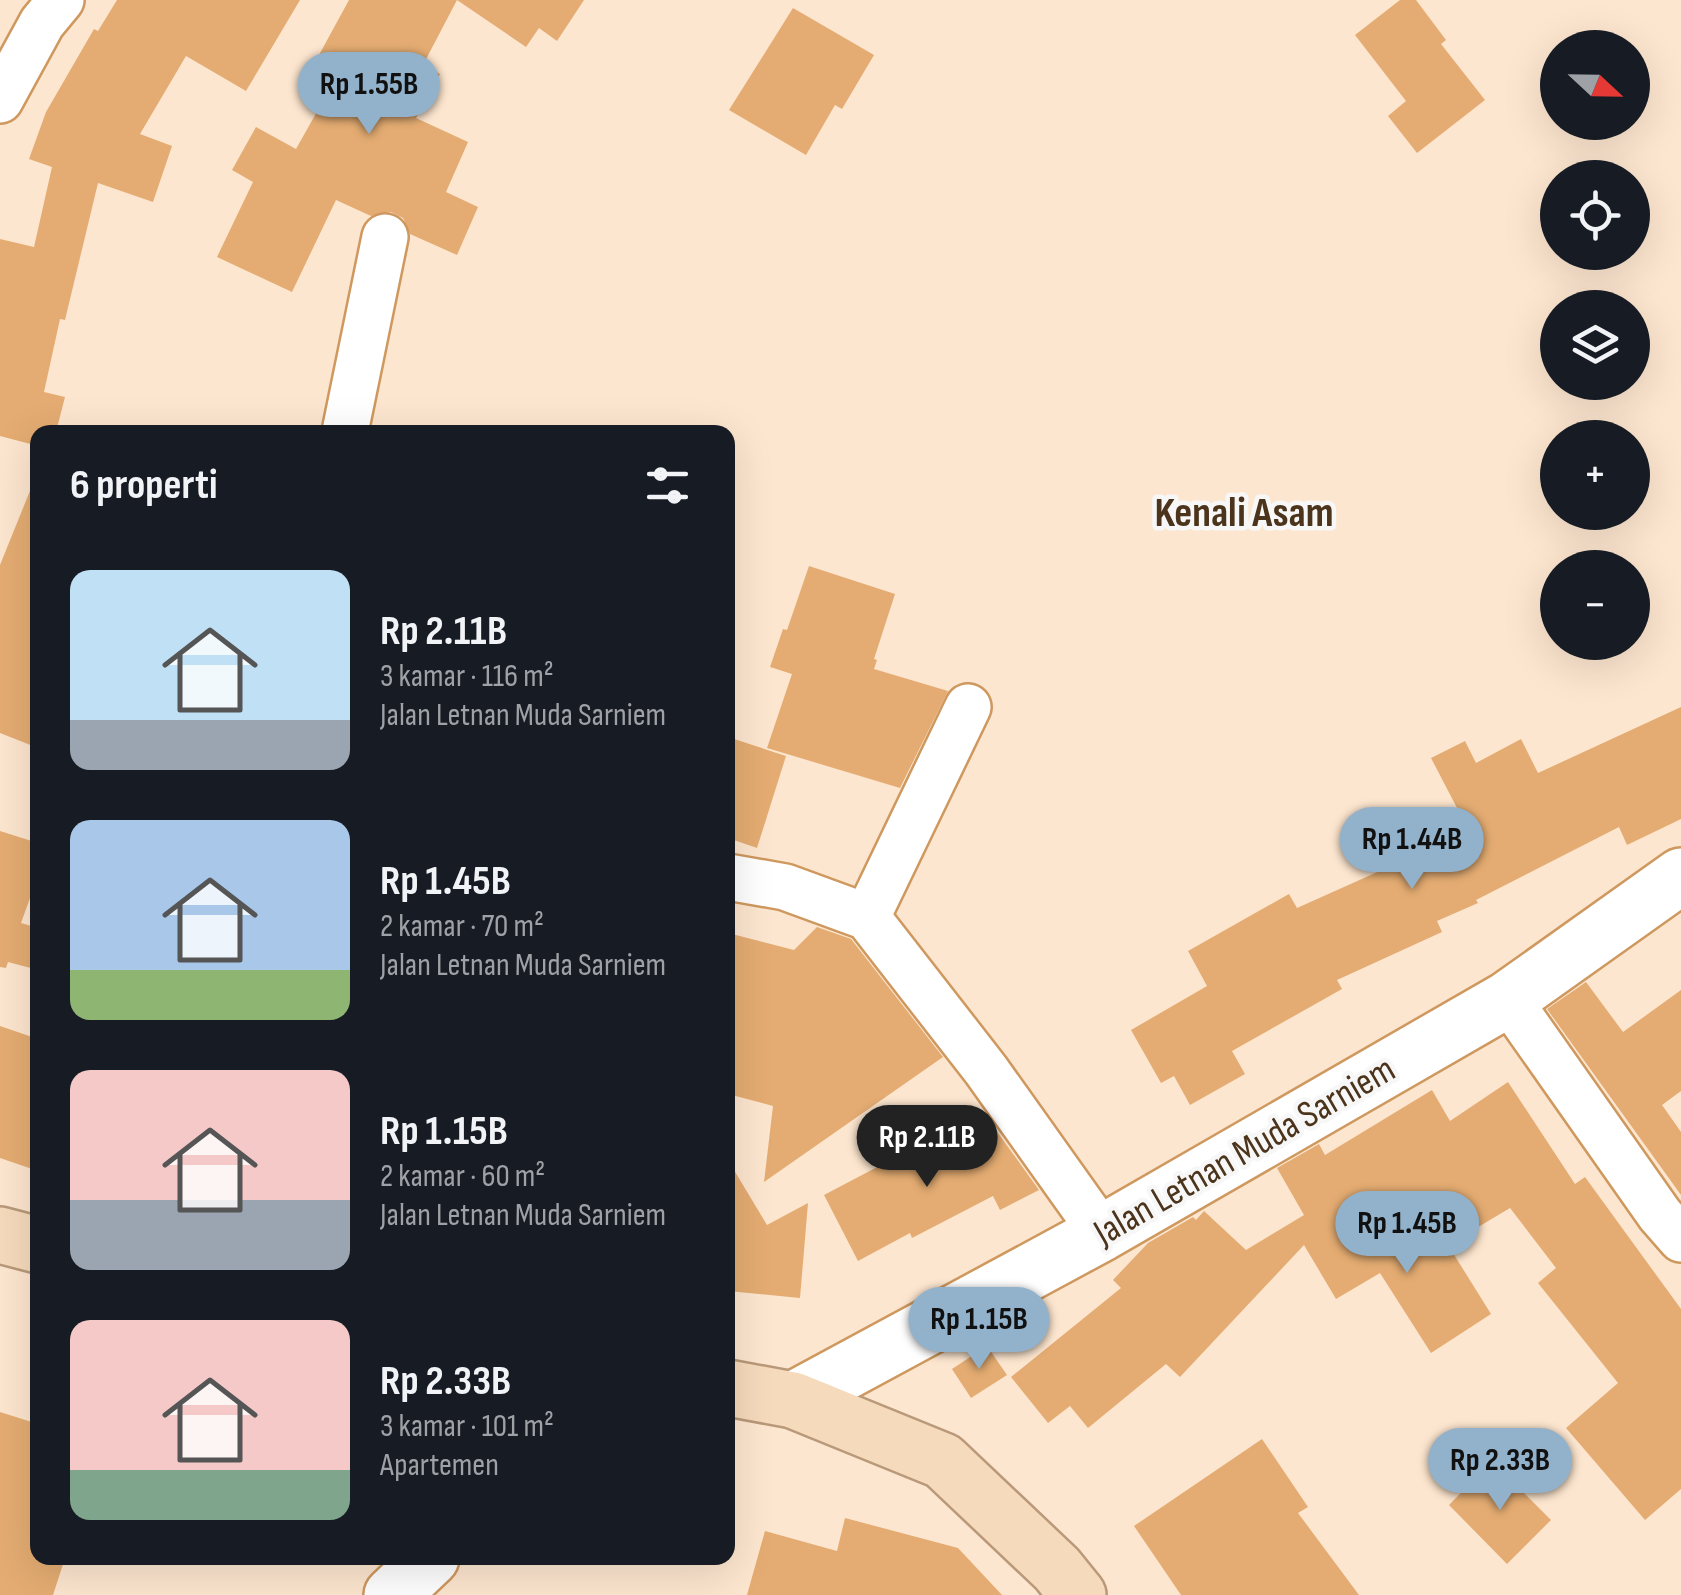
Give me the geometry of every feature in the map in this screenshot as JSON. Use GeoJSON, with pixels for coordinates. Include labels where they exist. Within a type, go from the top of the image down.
{"type":"FeatureCollection","features":[{"type":"Feature","properties":{"kind":"highway"},"geometry":{"type":"LineString","coordinates":[[0,1235],[30,1243]]}},
{"type":"Feature","properties":{"kind":"highway"},"geometry":{"type":"LineString","coordinates":[[735,1389],[793,1400],[943,1461],[1058,1569],[1078,1595]]}},
{"type":"Feature","properties":{"kind":"main road","name":"Jalan Letnan Muda Sarniem"},"geometry":{"type":"LineString","coordinates":[[793,1400],[1102,1233],[1508,999],[1681,876]]}},
{"type":"Feature","properties":{"kind":"main road"},"geometry":{"type":"LineString","coordinates":[[392,1595],[424,1565]]}},
{"type":"Feature","properties":{"kind":"street"},"geometry":{"type":"LineString","coordinates":[[0,100],[42,23],[61,0]]}},
{"type":"Feature","properties":{"kind":"street"},"geometry":{"type":"LineString","coordinates":[[347,425],[385,237]]}},
{"type":"Feature","properties":{"kind":"street"},"geometry":{"type":"LineString","coordinates":[[868,917],[968,706]]}},
{"type":"Feature","properties":{"kind":"street"},"geometry":{"type":"LineString","coordinates":[[735,878],[784,887],[868,917],[986,1070],[1102,1233]]}},
{"type":"Feature","properties":{"kind":"street"},"geometry":{"type":"LineString","coordinates":[[1508,999],[1649,1200],[1681,1239]]}},
{"type":"Feature","properties":{"kind":"building"},"geometry":{"type":"Polygon","coordinates":[[[117,0],[300,0],[246,91],[186,56],[140,134],[172,146],[153,202],[98,183],[44,392],[65,397],[58,425],[30,425],[30,444],[0,436],[0,239],[34,247],[52,167],[29,159],[46,112],[94,29],[98,31],[117,0]]]}},
{"type":"Feature","properties":{"kind":"building"},"geometry":{"type":"Polygon","coordinates":[[[349,0],[457,0],[423,65],[440,74],[416,118],[468,142],[446,192],[478,207],[457,255],[410,234],[403,218],[391,212],[371,216],[336,200],[292,292],[217,257],[253,182],[232,170],[256,127],[296,149],[342,67],[319,55],[349,0]]]}},
{"type":"Feature","properties":{"kind":"building"},"geometry":{"type":"Polygon","coordinates":[[[457,0],[584,0],[557,41],[539,28],[526,47],[457,0]]]}},
{"type":"Feature","properties":{"kind":"building"},"geometry":{"type":"Polygon","coordinates":[[[1400,0],[1416,0],[1446,40],[1441,44],[1485,100],[1417,153],[1388,116],[1406,101],[1355,35],[1400,0]]]}},
{"type":"Feature","properties":{"kind":"building"},"geometry":{"type":"Polygon","coordinates":[[[793,8],[874,55],[842,109],[835,105],[806,155],[729,110],[793,8]]]}},
{"type":"Feature","properties":{"kind":"building"},"geometry":{"type":"Polygon","coordinates":[[[30,491],[30,745],[0,733],[0,565],[30,491]]]}},
{"type":"Feature","properties":{"kind":"building"},"geometry":{"type":"Polygon","coordinates":[[[809,566],[895,594],[874,669],[948,691],[900,788],[767,748],[792,674],[770,667],[809,566]]]}},
{"type":"Feature","properties":{"kind":"building"},"geometry":{"type":"Polygon","coordinates":[[[1681,707],[1681,819],[1627,845],[1619,827],[1437,921],[1442,932],[1337,980],[1342,989],[1232,1051],[1245,1074],[1190,1105],[1174,1076],[1161,1083],[1131,1030],[1207,986],[1188,951],[1289,894],[1297,908],[1469,831],[1431,758],[1465,741],[1476,763],[1521,739],[1538,773],[1681,707]]]}},
{"type":"Feature","properties":{"kind":"building"},"geometry":{"type":"Polygon","coordinates":[[[735,739],[786,756],[757,848],[735,840],[735,739]]]}},
{"type":"Feature","properties":{"kind":"building"},"geometry":{"type":"Polygon","coordinates":[[[0,831],[30,840],[30,898],[21,923],[30,926],[30,968],[8,962],[6,968],[0,967],[0,831]]]}},
{"type":"Feature","properties":{"kind":"building"},"geometry":{"type":"Polygon","coordinates":[[[817,927],[851,939],[943,1057],[764,1182],[773,1106],[735,1096],[735,935],[794,950],[817,927]]]}},
{"type":"Feature","properties":{"kind":"building"},"geometry":{"type":"Polygon","coordinates":[[[1586,982],[1623,1032],[1681,990],[1681,1091],[1662,1105],[1681,1132],[1681,1195],[1547,1009],[1586,982]]]}},
{"type":"Feature","properties":{"kind":"building"},"geometry":{"type":"Polygon","coordinates":[[[0,1026],[30,1036],[30,1168],[0,1158],[0,1026]]]}},
{"type":"Feature","properties":{"kind":"building"},"geometry":{"type":"Polygon","coordinates":[[[1508,1082],[1575,1184],[1585,1177],[1681,1309],[1681,1489],[1645,1520],[1566,1428],[1618,1383],[1538,1283],[1556,1268],[1510,1208],[1448,1245],[1491,1314],[1431,1353],[1380,1273],[1336,1299],[1304,1245],[1180,1377],[1166,1364],[1088,1428],[1070,1406],[1048,1423],[1011,1377],[1121,1288],[1113,1280],[1148,1243],[1193,1217],[1196,1220],[1204,1211],[1246,1250],[1304,1215],[1277,1168],[1319,1144],[1325,1155],[1432,1090],[1450,1121],[1508,1082]]]}},
{"type":"Feature","properties":{"kind":"building"},"geometry":{"type":"Polygon","coordinates":[[[993,1126],[1039,1190],[1000,1210],[993,1196],[858,1261],[824,1195],[940,1134],[948,1149],[993,1126]]]}},
{"type":"Feature","properties":{"kind":"building"},"geometry":{"type":"Polygon","coordinates":[[[735,1172],[767,1225],[808,1203],[800,1298],[735,1292],[735,1172]]]}},
{"type":"Feature","properties":{"kind":"building"},"geometry":{"type":"Polygon","coordinates":[[[987,1346],[1007,1375],[971,1398],[952,1369],[987,1346]]]}},
{"type":"Feature","properties":{"kind":"building"},"geometry":{"type":"Polygon","coordinates":[[[0,1412],[30,1421],[30,1565],[63,1565],[53,1595],[0,1595],[0,1412]]]}},
{"type":"Feature","properties":{"kind":"building"},"geometry":{"type":"Polygon","coordinates":[[[1262,1439],[1308,1507],[1298,1513],[1359,1595],[1181,1595],[1134,1526],[1262,1439]]]}},
{"type":"Feature","properties":{"kind":"building"},"geometry":{"type":"Polygon","coordinates":[[[1492,1461],[1551,1520],[1507,1564],[1449,1505],[1492,1461]]]}},
{"type":"Feature","properties":{"kind":"building"},"geometry":{"type":"Polygon","coordinates":[[[845,1518],[958,1548],[1002,1595],[747,1595],[765,1531],[837,1551],[845,1518]]]}},
{"type":"Feature","properties":{"kind":"district","name":"Kenali Asam"},"geometry":{"type":"Point","coordinates":[1244,511]}}]}
